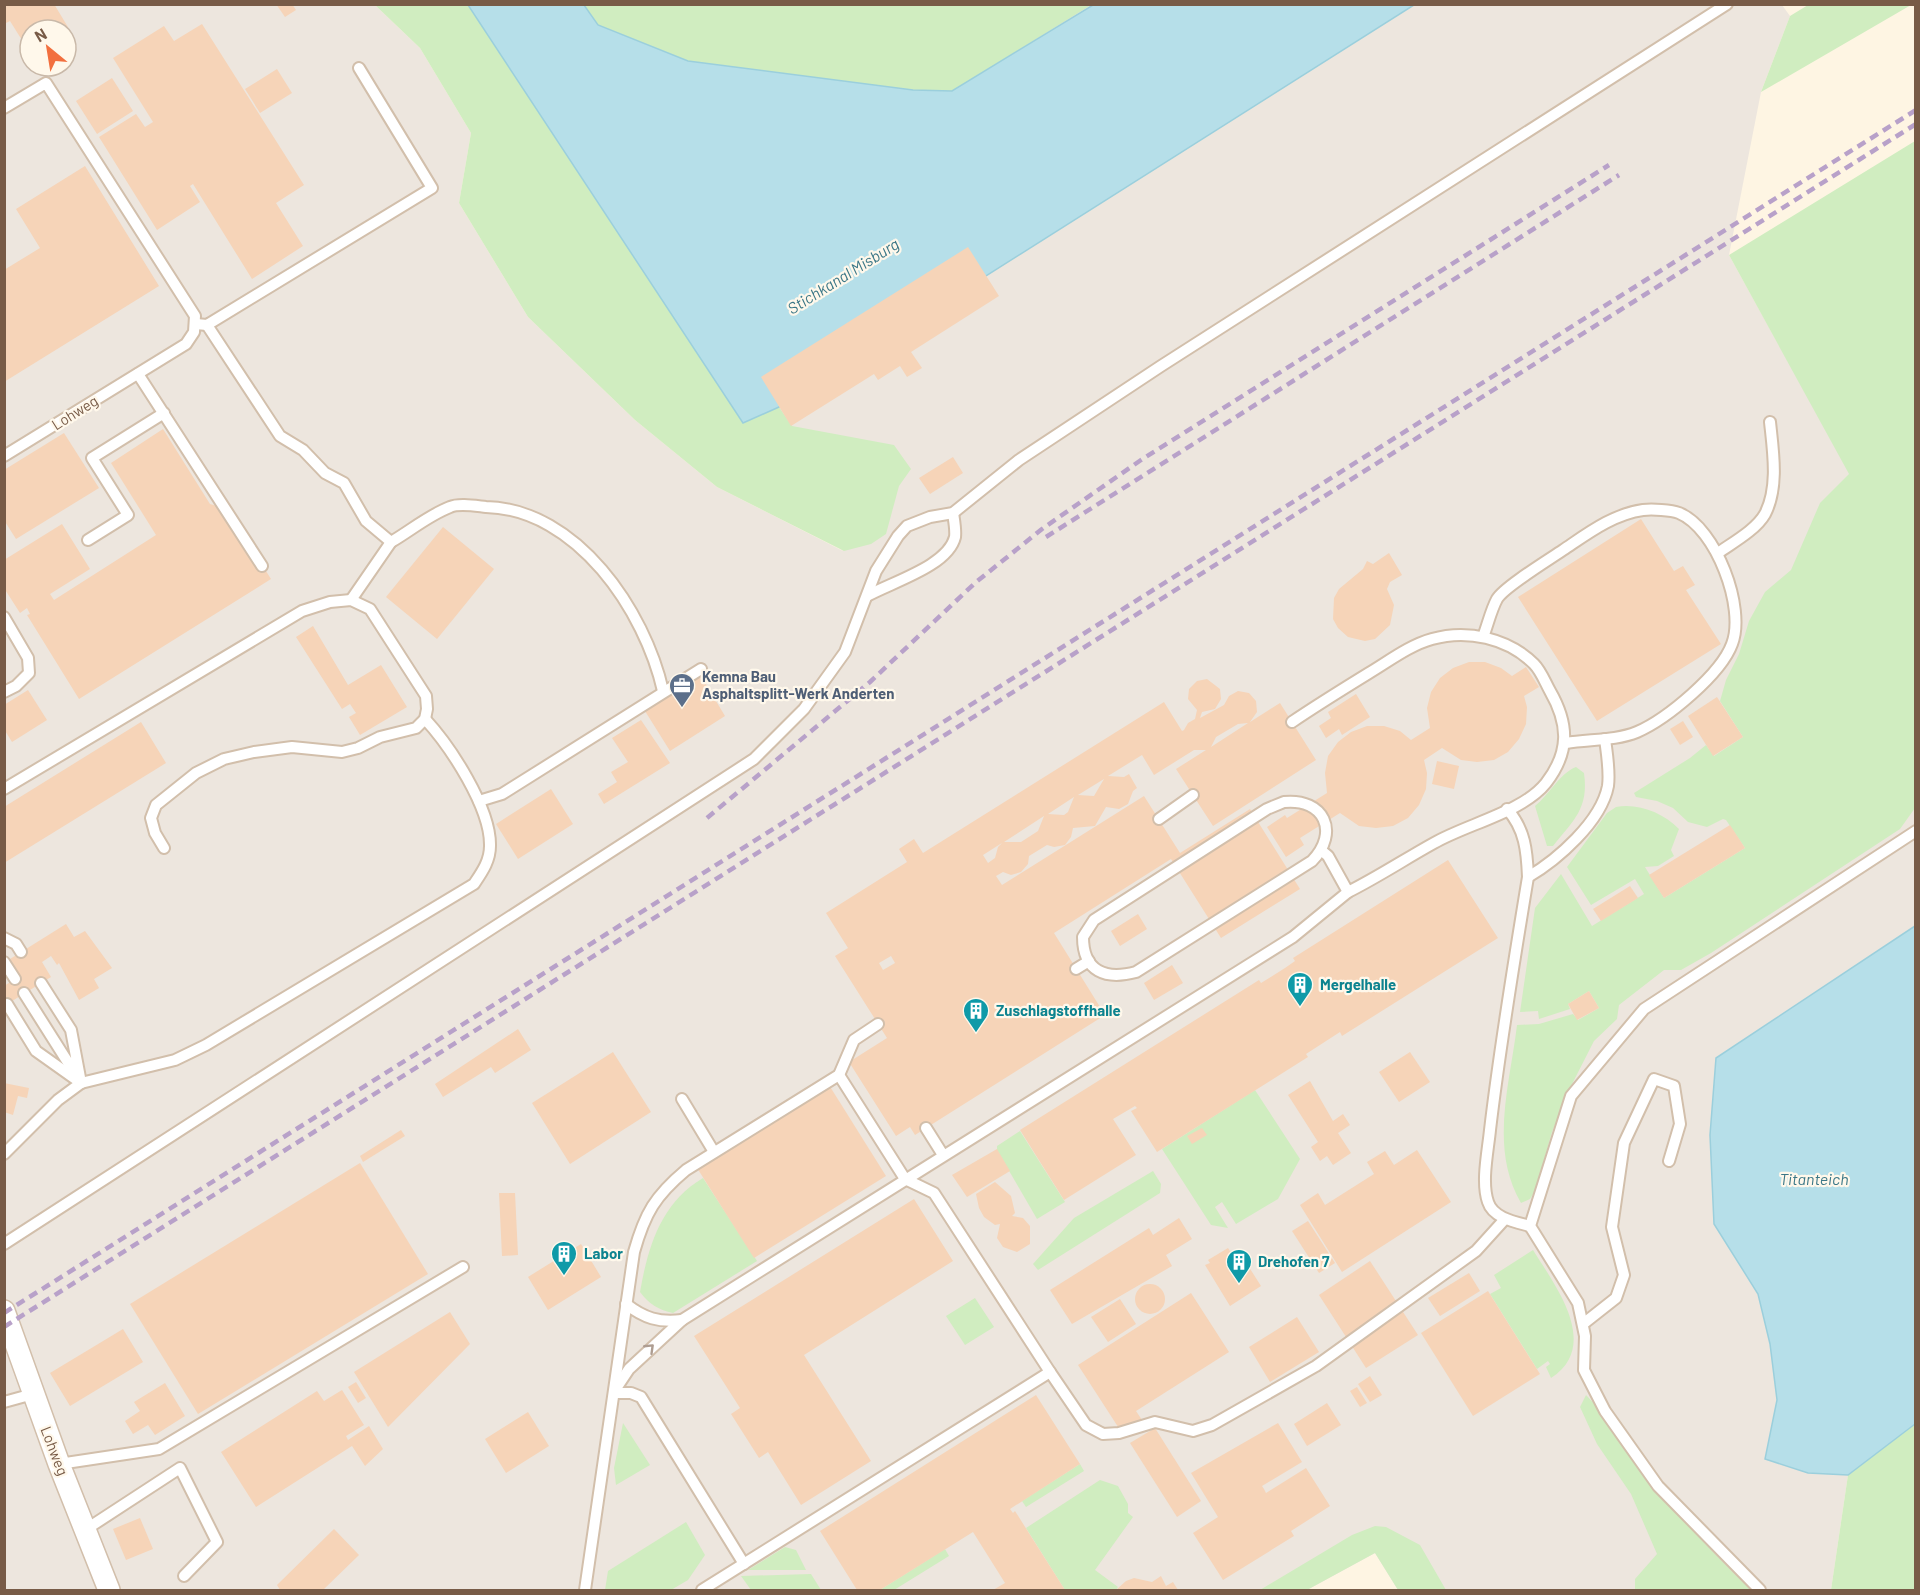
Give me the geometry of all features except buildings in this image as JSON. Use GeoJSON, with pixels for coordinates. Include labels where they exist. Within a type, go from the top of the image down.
{"type":"FeatureCollection","features":[{"type":"Feature","properties":{"kind":"street","name":"Lohweg"},"geometry":{"type":"LineString","coordinates":[[4,1311],[59,1464],[109,1590]]}},
{"type":"Feature","properties":{"kind":"lane"},"geometry":{"type":"LineString","coordinates":[[4,1245],[754,759],[804,709],[845,652],[876,571],[898,536],[908,526],[930,517],[953,513],[1019,460],[1161,366],[1727,4]]}},
{"type":"Feature","properties":{"kind":"lane"},"geometry":{"type":"LineString","coordinates":[[202,325],[432,188],[359,68]]}},
{"type":"Feature","properties":{"kind":"lane"},"geometry":{"type":"LineString","coordinates":[[4,108],[46,83],[195,316],[280,436],[303,450],[325,473],[344,483],[366,520],[391,542]]}},
{"type":"Feature","properties":{"kind":"lane","name":"Lohweg"},"geometry":{"type":"LineString","coordinates":[[4,456],[186,344],[202,325]]}},
{"type":"Feature","properties":{"kind":"lane"},"geometry":{"type":"LineString","coordinates":[[142,372],[164,413],[262,566]]}},
{"type":"Feature","properties":{"kind":"lane"},"geometry":{"type":"LineString","coordinates":[[88,540],[128,515],[93,458],[164,413]]}},
{"type":"Feature","properties":{"kind":"lane"},"geometry":{"type":"LineString","coordinates":[[1718,554],[1764,516],[1768,506],[1772,495],[1773,457],[1770,422]]}},
{"type":"Feature","properties":{"kind":"lane"},"geometry":{"type":"LineString","coordinates":[[351,600],[391,542],[451,506],[500,507],[529,515],[550,525],[594,559],[648,641],[663,692]]}},
{"type":"Feature","properties":{"kind":"lane"},"geometry":{"type":"LineString","coordinates":[[1483,637],[1498,596],[1589,533],[1623,514],[1645,510],[1680,513],[1704,534],[1718,554],[1728,578],[1736,620],[1732,644],[1696,690],[1656,721],[1637,732],[1605,739],[1566,743]]}},
{"type":"Feature","properties":{"kind":"lane"},"geometry":{"type":"LineString","coordinates":[[867,596],[936,563],[947,553],[955,537],[953,513]]}},
{"type":"Feature","properties":{"kind":"lane"},"geometry":{"type":"LineString","coordinates":[[4,789],[302,611],[330,602],[351,600],[370,609],[426,696],[427,709],[424,720],[416,728],[380,737],[358,748],[342,752],[292,747],[224,759],[196,773],[156,805],[151,818],[155,833],[164,848]]}},
{"type":"Feature","properties":{"kind":"lane"},"geometry":{"type":"LineString","coordinates":[[4,617],[28,658],[29,674],[16,686],[4,692]]}},
{"type":"Feature","properties":{"kind":"lane"},"geometry":{"type":"LineString","coordinates":[[614,1393],[629,1369],[682,1320],[1293,937],[1348,892],[1435,842],[1533,796],[1546,783],[1566,743],[1563,720],[1557,702],[1535,665],[1502,642],[1483,637],[1457,635],[1432,639],[1404,651],[1292,722]]}},
{"type":"Feature","properties":{"kind":"lane"},"geometry":{"type":"LineString","coordinates":[[479,801],[501,794],[701,669]]}},
{"type":"Feature","properties":{"kind":"lane"},"geometry":{"type":"LineString","coordinates":[[4,1154],[58,1100],[81,1083],[175,1060],[206,1045],[474,884],[489,858],[490,844],[479,801],[439,734],[424,720]]}},
{"type":"Feature","properties":{"kind":"lane"},"geometry":{"type":"LineString","coordinates":[[1528,877],[1566,850],[1602,802],[1609,772],[1605,739]]}},
{"type":"Feature","properties":{"kind":"lane"},"geometry":{"type":"LineString","coordinates":[[1159,819],[1193,795]]}},
{"type":"Feature","properties":{"kind":"lane"},"geometry":{"type":"LineString","coordinates":[[1293,801],[1305,802],[1315,807],[1323,817],[1326,829],[1322,851],[1298,871],[1136,972],[1118,977],[1108,976],[1098,972],[1089,961],[1083,946],[1083,937],[1094,920],[1268,808],[1293,801]]}},
{"type":"Feature","properties":{"kind":"lane"},"geometry":{"type":"LineString","coordinates":[[1507,809],[1521,829],[1527,848],[1528,877],[1488,1155],[1487,1201],[1492,1209],[1505,1219],[1530,1226],[1578,1303],[1586,1336],[1584,1370],[1605,1411],[1658,1486],[1760,1590]]}},
{"type":"Feature","properties":{"kind":"lane"},"geometry":{"type":"LineString","coordinates":[[1530,1226],[1571,1096],[1644,1010],[1916,831]]}},
{"type":"Feature","properties":{"kind":"lane"},"geometry":{"type":"LineString","coordinates":[[1322,851],[1328,856],[1348,892]]}},
{"type":"Feature","properties":{"kind":"lane"},"geometry":{"type":"LineString","coordinates":[[4,938],[16,944],[21,952]]}},
{"type":"Feature","properties":{"kind":"lane"},"geometry":{"type":"LineString","coordinates":[[1076,969],[1089,961]]}},
{"type":"Feature","properties":{"kind":"lane"},"geometry":{"type":"LineString","coordinates":[[4,962],[15,979]]}},
{"type":"Feature","properties":{"kind":"lane"},"geometry":{"type":"LineString","coordinates":[[41,983],[71,1030],[81,1083]]}},
{"type":"Feature","properties":{"kind":"lane"},"geometry":{"type":"LineString","coordinates":[[24,993],[81,1083]]}},
{"type":"Feature","properties":{"kind":"lane"},"geometry":{"type":"LineString","coordinates":[[7,1004],[36,1051],[81,1083]]}},
{"type":"Feature","properties":{"kind":"lane"},"geometry":{"type":"LineString","coordinates":[[585,1590],[634,1252],[644,1217],[663,1189],[686,1170],[840,1075],[854,1040],[878,1024]]}},
{"type":"Feature","properties":{"kind":"lane"},"geometry":{"type":"LineString","coordinates":[[840,1075],[905,1179],[934,1193],[1086,1425],[1103,1434],[1119,1433],[1155,1422],[1193,1431],[1212,1425],[1316,1366],[1476,1251],[1505,1219]]}},
{"type":"Feature","properties":{"kind":"lane"},"geometry":{"type":"LineString","coordinates":[[1583,1324],[1616,1298],[1624,1275],[1612,1227],[1624,1143],[1654,1079],[1674,1086],[1680,1124],[1669,1161]]}},
{"type":"Feature","properties":{"kind":"lane"},"geometry":{"type":"LineString","coordinates":[[682,1099],[714,1152]]}},
{"type":"Feature","properties":{"kind":"lane"},"geometry":{"type":"LineString","coordinates":[[926,1128],[943,1155]]}},
{"type":"Feature","properties":{"kind":"lane"},"geometry":{"type":"LineString","coordinates":[[59,1464],[159,1449],[463,1267]]}},
{"type":"Feature","properties":{"kind":"lane"},"geometry":{"type":"LineString","coordinates":[[626,1304],[652,1320],[665,1322],[682,1320]]}},
{"type":"Feature","properties":{"kind":"lane"},"geometry":{"type":"LineString","coordinates":[[702,1590],[1050,1372]]}},
{"type":"Feature","properties":{"kind":"lane"},"geometry":{"type":"LineString","coordinates":[[614,1393],[631,1393],[641,1397],[744,1564]]}},
{"type":"Feature","properties":{"kind":"lane"},"geometry":{"type":"LineString","coordinates":[[4,1402],[33,1394]]}},
{"type":"Feature","properties":{"kind":"lane"},"geometry":{"type":"LineString","coordinates":[[85,1530],[180,1468],[217,1542],[184,1576]]}},
{"type":"Feature","properties":{"kind":"shaded area"},"geometry":{"type":"Polygon","coordinates":[[[5,5],[375,5],[420,48],[471,133],[459,203],[528,317],[635,420],[717,487],[843,551],[625,269],[1063,5],[1782,5],[1790,16],[1761,92],[1729,255],[1916,593],[1915,926],[1716,1058],[1714,1224],[1758,1294],[1770,1344],[1777,1400],[1765,1459],[1808,1473],[1848,1475],[1831,1590],[1398,1590],[1375,1553],[1307,1590],[5,1590],[5,5]]]}},
{"type":"Feature","properties":{"kind":"green space"},"geometry":{"type":"Polygon","coordinates":[[[375,5],[468,5],[743,423],[779,407],[792,426],[894,445],[911,469],[899,486],[886,534],[871,544],[844,551],[717,487],[635,420],[528,317],[459,203],[471,133],[420,48],[375,5]]]}},
{"type":"Feature","properties":{"kind":"green space"},"geometry":{"type":"Polygon","coordinates":[[[584,5],[1091,5],[952,91],[913,90],[688,61],[598,25],[584,5]]]}},
{"type":"Feature","properties":{"kind":"green space"},"geometry":{"type":"Polygon","coordinates":[[[1808,5],[1911,5],[1761,92],[1790,16],[1808,5]]]}},
{"type":"Feature","properties":{"kind":"green space"},"geometry":{"type":"Polygon","coordinates":[[[1915,141],[1915,808],[1900,829],[1711,953],[1681,970],[1664,970],[1619,1005],[1617,1019],[1594,1041],[1568,1092],[1552,1132],[1535,1191],[1530,1199],[1521,1203],[1511,1182],[1504,1138],[1504,1116],[1517,1025],[1539,1024],[1573,1014],[1578,1020],[1599,1008],[1589,991],[1568,1004],[1570,1009],[1539,1019],[1538,1011],[1520,1012],[1535,908],[1561,874],[1592,926],[1644,894],[1635,879],[1591,905],[1567,867],[1607,813],[1616,807],[1633,806],[1650,810],[1666,818],[1679,829],[1671,850],[1674,856],[1658,866],[1645,867],[1664,898],[1745,848],[1726,820],[1723,819],[1707,827],[1688,822],[1673,808],[1657,801],[1636,797],[1634,793],[1690,758],[1706,745],[1714,756],[1743,737],[1720,701],[1726,680],[1739,654],[1749,621],[1765,592],[1791,570],[1820,503],[1849,474],[1729,255],[1915,141]]]}},
{"type":"Feature","properties":{"kind":"green space"},"geometry":{"type":"Polygon","coordinates":[[[1576,767],[1584,773],[1582,805],[1573,821],[1553,846],[1547,846],[1535,806],[1565,774],[1576,767]]]}},
{"type":"Feature","properties":{"kind":"green space"},"geometry":{"type":"Polygon","coordinates":[[[1255,1090],[1300,1159],[1278,1199],[1236,1224],[1222,1202],[1215,1207],[1228,1228],[1211,1225],[1162,1149],[1255,1090]]]}},
{"type":"Feature","properties":{"kind":"green space"},"geometry":{"type":"Polygon","coordinates":[[[1020,1131],[1065,1202],[1037,1219],[997,1150],[997,1146],[1020,1131]]]}},
{"type":"Feature","properties":{"kind":"green space"},"geometry":{"type":"Polygon","coordinates":[[[1153,1171],[1161,1184],[1160,1193],[1038,1270],[1033,1264],[1074,1218],[1153,1171]]]}},
{"type":"Feature","properties":{"kind":"green space"},"geometry":{"type":"Polygon","coordinates":[[[703,1178],[757,1261],[673,1313],[655,1306],[640,1292],[643,1275],[652,1242],[667,1213],[689,1188],[703,1178]]]}},
{"type":"Feature","properties":{"kind":"green space"},"geometry":{"type":"Polygon","coordinates":[[[1533,1250],[1561,1297],[1569,1314],[1573,1332],[1573,1349],[1566,1364],[1551,1378],[1546,1367],[1550,1364],[1548,1361],[1537,1369],[1490,1294],[1501,1288],[1494,1275],[1533,1250]]]}},
{"type":"Feature","properties":{"kind":"green space"},"geometry":{"type":"Polygon","coordinates":[[[975,1298],[994,1327],[965,1345],[946,1316],[975,1298]]]}},
{"type":"Feature","properties":{"kind":"green space"},"geometry":{"type":"Polygon","coordinates":[[[1586,1395],[1664,1498],[1751,1590],[1635,1590],[1635,1579],[1657,1554],[1631,1494],[1597,1444],[1580,1407],[1586,1395]]]}},
{"type":"Feature","properties":{"kind":"green space"},"geometry":{"type":"Polygon","coordinates":[[[623,1423],[650,1465],[616,1485],[614,1468],[623,1423]]]}},
{"type":"Feature","properties":{"kind":"green space"},"geometry":{"type":"Polygon","coordinates":[[[1915,1424],[1915,1590],[1831,1590],[1848,1475],[1915,1424]]]}},
{"type":"Feature","properties":{"kind":"green space"},"geometry":{"type":"Polygon","coordinates":[[[1080,1464],[1084,1471],[1026,1507],[1022,1501],[1080,1464]]]}},
{"type":"Feature","properties":{"kind":"green space"},"geometry":{"type":"Polygon","coordinates":[[[1100,1480],[1118,1486],[1128,1504],[1128,1513],[1133,1517],[1095,1570],[1118,1587],[1116,1590],[1065,1590],[1026,1528],[1100,1480]]]}},
{"type":"Feature","properties":{"kind":"green space"},"geometry":{"type":"Polygon","coordinates":[[[686,1522],[705,1555],[688,1580],[671,1590],[605,1590],[608,1571],[686,1522]]]}},
{"type":"Feature","properties":{"kind":"green space"},"geometry":{"type":"Polygon","coordinates":[[[1375,1526],[1386,1527],[1420,1545],[1446,1590],[1398,1590],[1375,1553],[1307,1590],[1260,1590],[1352,1535],[1375,1526]]]}},
{"type":"Feature","properties":{"kind":"green space"},"geometry":{"type":"Polygon","coordinates":[[[785,1547],[796,1550],[806,1570],[748,1570],[785,1547]]]}},
{"type":"Feature","properties":{"kind":"green space"},"geometry":{"type":"Polygon","coordinates":[[[945,1549],[949,1556],[894,1590],[880,1590],[945,1549]]]}},
{"type":"Feature","properties":{"kind":"green space"},"geometry":{"type":"Polygon","coordinates":[[[811,1574],[821,1590],[751,1590],[741,1576],[811,1574]]]}},
{"type":"Feature","properties":{"kind":"water","name":"Stichkanal Misburg"},"geometry":{"type":"Polygon","coordinates":[[[468,5],[584,5],[598,25],[688,61],[913,90],[952,91],[1093,5],[1414,5],[779,407],[743,423],[468,5]]]}},
{"type":"Feature","properties":{"kind":"water","name":"Titanteich"},"geometry":{"type":"Polygon","coordinates":[[[1915,926],[1915,1424],[1848,1475],[1808,1473],[1765,1459],[1777,1400],[1770,1344],[1758,1294],[1714,1224],[1710,1135],[1716,1058],[1915,926]]]}},
{"type":"Feature","properties":{"kind":"railway"},"geometry":{"type":"LineString","coordinates":[[4,1313],[1916,110]]}},
{"type":"Feature","properties":{"kind":"railway"},"geometry":{"type":"LineString","coordinates":[[4,1327],[1916,124]]}},
{"type":"Feature","properties":{"kind":"railway"},"geometry":{"type":"LineString","coordinates":[[707,818],[870,682],[975,583],[1042,529],[1141,460],[1609,165]]}},
{"type":"Feature","properties":{"kind":"railway"},"geometry":{"type":"LineString","coordinates":[[1046,537],[1619,175]]}},
{"type":"Feature","properties":{"kind":"place","name":"Kemna Bau Asphaltsplitt-Werk Anderten"},"geometry":{"type":"Point","coordinates":[682,709]}},
{"type":"Feature","properties":{"kind":"place","name":"Mergelhalle"},"geometry":{"type":"Point","coordinates":[1300,1008]}},
{"type":"Feature","properties":{"kind":"place","name":"Zuschlagstoffhalle"},"geometry":{"type":"Point","coordinates":[976,1034]}},
{"type":"Feature","properties":{"kind":"place","name":"Labor"},"geometry":{"type":"Point","coordinates":[564,1277]}},
{"type":"Feature","properties":{"kind":"place","name":"Drehofen 7"},"geometry":{"type":"Point","coordinates":[1239,1285]}}]}
